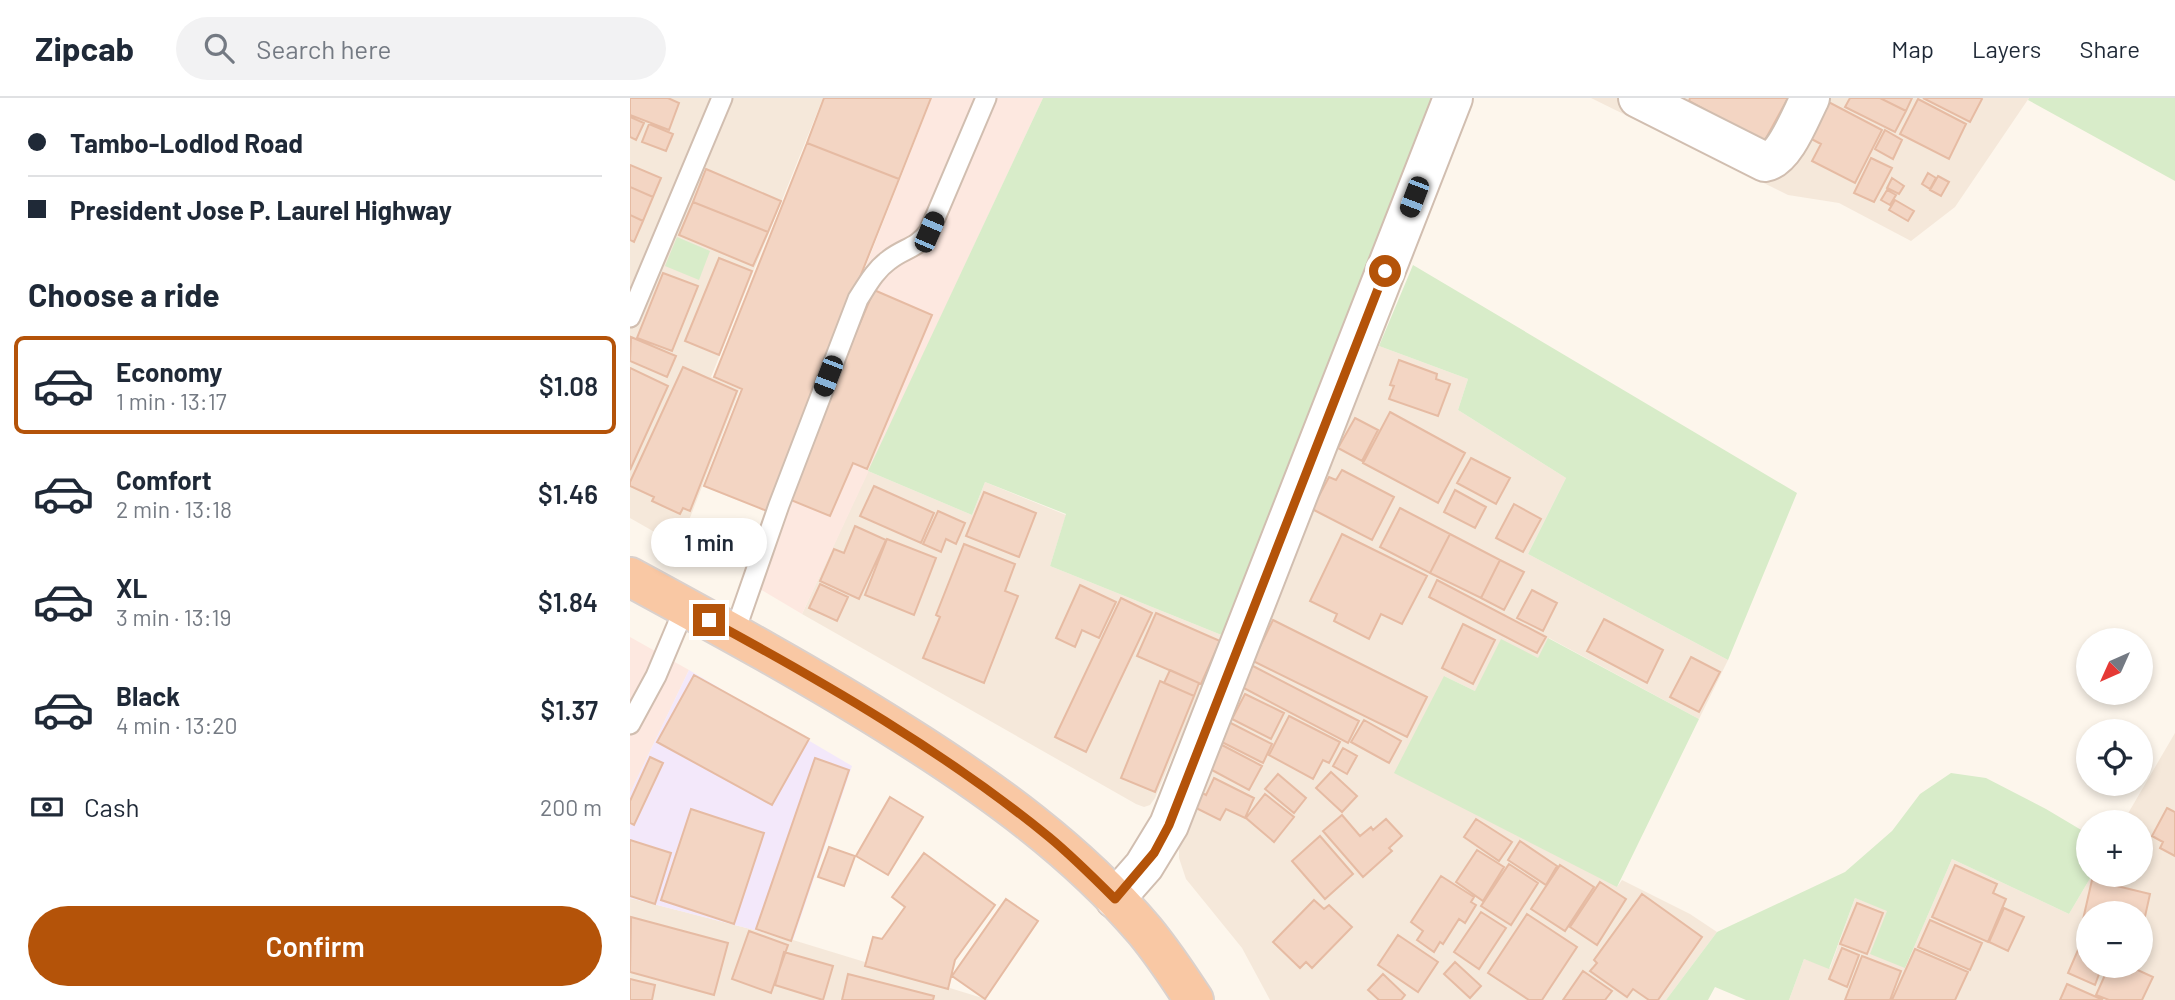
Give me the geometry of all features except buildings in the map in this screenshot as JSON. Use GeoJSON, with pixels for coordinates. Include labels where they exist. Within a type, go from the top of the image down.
{"type":"FeatureCollection","features":[{"type":"Feature","properties":{"kind":"highway"},"geometry":{"type":"LineString","coordinates":[[630,577],[823,683],[959,769],[1051,839],[1115,899],[1145,932],[1195,1000]]}},
{"type":"Feature","properties":{"kind":"street"},"geometry":{"type":"LineString","coordinates":[[1115,899],[1154,853],[1169,825],[1453,98]]}},
{"type":"Feature","properties":{"kind":"street"},"geometry":{"type":"LineString","coordinates":[[1638,98],[1766,162],[1782,153],[1810,98]]}},
{"type":"Feature","properties":{"kind":"lane"},"geometry":{"type":"LineString","coordinates":[[630,317],[722,98]]}},
{"type":"Feature","properties":{"kind":"lane"},"geometry":{"type":"LineString","coordinates":[[734,634],[779,505],[858,299],[878,269],[891,258],[922,242],[929,232],[986,98]]}},
{"type":"Feature","properties":{"kind":"lane"},"geometry":{"type":"LineString","coordinates":[[630,723],[656,676],[685,607]]}},
{"type":"Feature","properties":{"kind":"shaded area"},"geometry":{"type":"Polygon","coordinates":[[[630,98],[823,98],[711,377],[740,389],[679,546],[630,518],[630,98]]]}},
{"type":"Feature","properties":{"kind":"shaded area"},"geometry":{"type":"Polygon","coordinates":[[[932,98],[1043,98],[802,614],[743,579],[932,98]]]}},
{"type":"Feature","properties":{"kind":"shaded area"},"geometry":{"type":"Polygon","coordinates":[[[1591,98],[2029,98],[1955,207],[1911,241],[1839,203],[1788,195],[1591,98]]]}},
{"type":"Feature","properties":{"kind":"shaded area"},"geometry":{"type":"Polygon","coordinates":[[[1379,346],[1468,379],[1458,410],[1566,478],[1528,554],[1728,660],[1699,719],[1549,638],[1539,659],[1475,691],[1444,676],[1617,887],[1622,880],[1690,914],[1717,932],[1666,1000],[1270,1000],[1242,948],[1186,879],[1179,858],[1179,831],[1327,466],[1379,346]]]}},
{"type":"Feature","properties":{"kind":"shaded area"},"geometry":{"type":"Polygon","coordinates":[[[868,471],[972,515],[985,482],[1066,515],[1050,566],[1224,636],[1150,805],[1144,807],[1136,804],[802,614],[868,471]]]}},
{"type":"Feature","properties":{"kind":"shaded area"},"geometry":{"type":"Polygon","coordinates":[[[630,637],[689,670],[630,793],[630,637]]]}},
{"type":"Feature","properties":{"kind":"shaded area"},"geometry":{"type":"Polygon","coordinates":[[[689,670],[852,766],[793,940],[630,898],[630,793],[689,670]]]}},
{"type":"Feature","properties":{"kind":"shaded area"},"geometry":{"type":"Polygon","coordinates":[[[2175,733],[2175,1000],[1789,1000],[1804,959],[1830,968],[1855,898],[1887,910],[1905,968],[1952,859],[2069,914],[2076,902],[2076,978],[2153,978],[2153,901],[2077,901],[2085,887],[2153,887],[2153,810],[2130,810],[2138,796],[2153,796],[2153,771],[2175,733]]]}},
{"type":"Feature","properties":{"kind":"shaded area"},"geometry":{"type":"Polygon","coordinates":[[[630,898],[793,940],[989,1000],[630,1000],[630,898]]]}},
{"type":"Feature","properties":{"kind":"green space"},"geometry":{"type":"Polygon","coordinates":[[[1043,98],[1432,98],[1327,376],[1224,636],[1050,566],[1066,514],[985,482],[972,515],[868,471],[1043,98]]]}},
{"type":"Feature","properties":{"kind":"green space"},"geometry":{"type":"Polygon","coordinates":[[[2175,98],[2175,181],[2028,100],[2175,98]]]}},
{"type":"Feature","properties":{"kind":"green space"},"geometry":{"type":"Polygon","coordinates":[[[677,237],[710,251],[699,280],[665,266],[677,237]]]}},
{"type":"Feature","properties":{"kind":"green space"},"geometry":{"type":"Polygon","coordinates":[[[1413,265],[1797,493],[1728,660],[1528,554],[1566,478],[1458,410],[1468,379],[1379,346],[1413,265]]]}},
{"type":"Feature","properties":{"kind":"green space"},"geometry":{"type":"Polygon","coordinates":[[[1548,638],[1699,719],[1617,887],[1394,773],[1444,676],[1475,691],[1501,639],[1538,658],[1548,638]]]}},
{"type":"Feature","properties":{"kind":"green space"},"geometry":{"type":"Polygon","coordinates":[[[1951,773],[1986,778],[2076,827],[2076,887],[2085,887],[2069,914],[1952,859],[1905,968],[1870,954],[1887,911],[1855,898],[1829,969],[1804,959],[1789,1000],[1746,1000],[1715,987],[1708,1000],[1666,1000],[1717,932],[1845,872],[1892,831],[1920,794],[1951,773]]]}},
{"type":"Feature","properties":{"kind":"route"},"geometry":{"type":"LineString","coordinates":[[709,620],[823,683],[959,769],[1051,839],[1115,899],[1154,853],[1169,825],[1385,271]]}}]}
